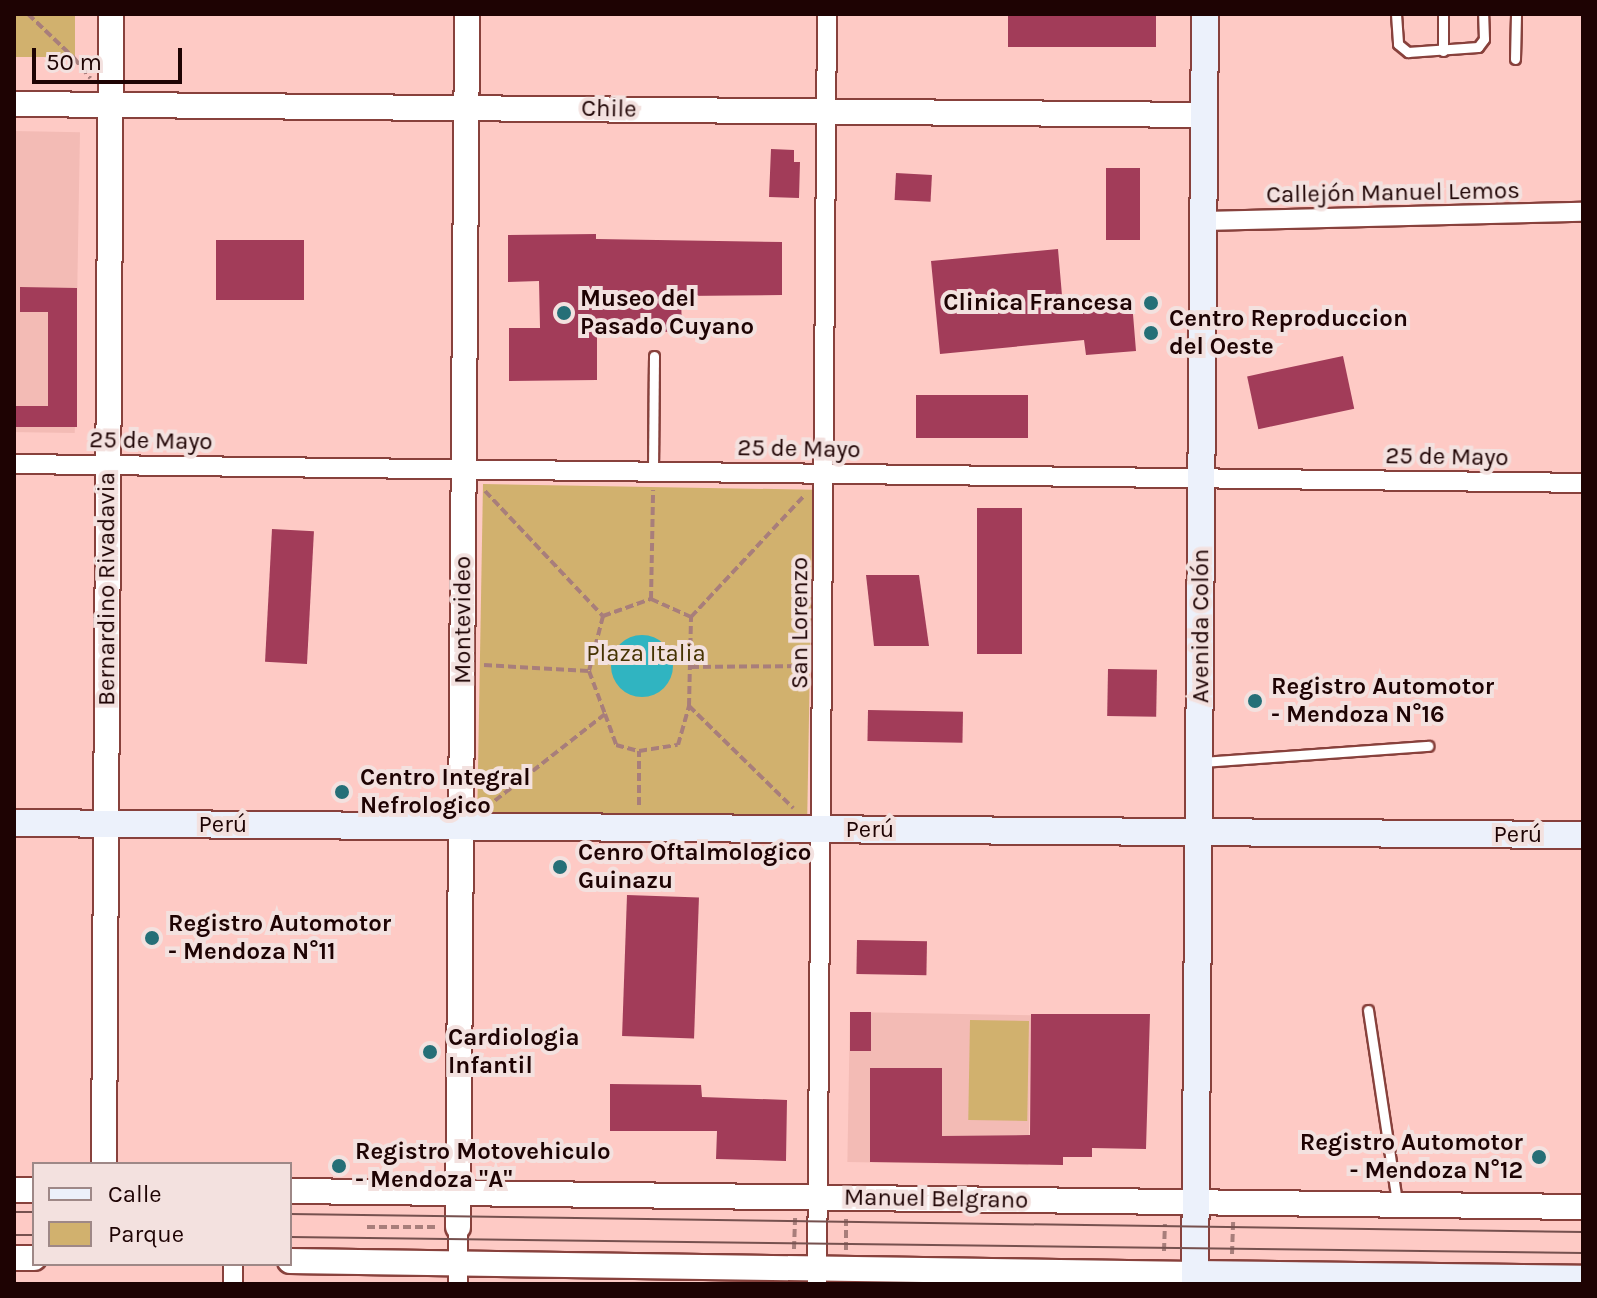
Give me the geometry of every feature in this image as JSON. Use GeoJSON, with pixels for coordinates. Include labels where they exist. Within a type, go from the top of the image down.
{"type":"FeatureCollection","features":[{"type":"Feature","properties":{"kind":"main road","name":"Avenida Colón"},"geometry":{"type":"LineString","coordinates":[[1196,1279],[1205,14]]}},
{"type":"Feature","properties":{"kind":"main road","name":"Perú"},"geometry":{"type":"LineString","coordinates":[[14,823],[1583,835]]}},
{"type":"Feature","properties":{"kind":"main road"},"geometry":{"type":"LineString","coordinates":[[1196,1279],[1232,1274],[1328,1280],[1583,1279]]}},
{"type":"Feature","properties":{"kind":"street","name":"Bernardino Rivadavia"},"geometry":{"type":"LineString","coordinates":[[104,1162],[111,14]]}},
{"type":"Feature","properties":{"kind":"street","name":"Montevideo"},"geometry":{"type":"LineString","coordinates":[[447,1227],[459,1192],[467,14]]}},
{"type":"Feature","properties":{"kind":"street","name":"San Lorenzo"},"geometry":{"type":"LineString","coordinates":[[810,1273],[818,1233],[807,1198],[822,830],[827,14]]}},
{"type":"Feature","properties":{"kind":"street","name":"Chile"},"geometry":{"type":"LineString","coordinates":[[14,104],[1204,115]]}},
{"type":"Feature","properties":{"kind":"street","name":"Callejón Manuel Lemos"},"geometry":{"type":"LineString","coordinates":[[1203,221],[1583,212]]}},
{"type":"Feature","properties":{"kind":"street","name":"25 de Mayo"},"geometry":{"type":"LineString","coordinates":[[14,464],[1583,483]]}},
{"type":"Feature","properties":{"kind":"street","name":"Manuel Belgrano"},"geometry":{"type":"LineString","coordinates":[[292,1191],[1583,1207]]}},
{"type":"Feature","properties":{"kind":"street"},"geometry":{"type":"LineString","coordinates":[[447,1227],[458,1274]]}},
{"type":"Feature","properties":{"kind":"street"},"geometry":{"type":"LineString","coordinates":[[292,1261],[458,1274],[810,1273],[846,1269],[1196,1279]]}},
{"type":"Feature","properties":{"kind":"street"},"geometry":{"type":"LineString","coordinates":[[1286,1284],[1328,1280]]}},
{"type":"Feature","properties":{"kind":"lane"},"geometry":{"type":"LineString","coordinates":[[1396,14],[1398,44],[1408,52],[1478,47],[1484,39],[1483,14]]}},
{"type":"Feature","properties":{"kind":"lane"},"geometry":{"type":"LineString","coordinates":[[1443,14],[1443,51]]}},
{"type":"Feature","properties":{"kind":"lane"},"geometry":{"type":"LineString","coordinates":[[1515,59],[1516,14]]}},
{"type":"Feature","properties":{"kind":"lane"},"geometry":{"type":"LineString","coordinates":[[653,471],[654,356]]}},
{"type":"Feature","properties":{"kind":"lane"},"geometry":{"type":"LineString","coordinates":[[1200,762],[1428,746]]}},
{"type":"Feature","properties":{"kind":"lane"},"geometry":{"type":"LineString","coordinates":[[1368,1010],[1397,1205]]}},
{"type":"Feature","properties":{"kind":"path"},"geometry":{"type":"LineString","coordinates":[[28,14],[74,58]]}},
{"type":"Feature","properties":{"kind":"path"},"geometry":{"type":"LineString","coordinates":[[464,469],[603,616]]}},
{"type":"Feature","properties":{"kind":"path"},"geometry":{"type":"LineString","coordinates":[[651,599],[653,471]]}},
{"type":"Feature","properties":{"kind":"path"},"geometry":{"type":"LineString","coordinates":[[603,616],[589,671],[616,745],[639,751],[678,745],[689,706],[691,617],[825,474]]}},
{"type":"Feature","properties":{"kind":"path"},"geometry":{"type":"LineString","coordinates":[[603,616],[651,599],[691,617]]}},
{"type":"Feature","properties":{"kind":"path"},"geometry":{"type":"LineString","coordinates":[[463,664],[589,671]]}},
{"type":"Feature","properties":{"kind":"path"},"geometry":{"type":"LineString","coordinates":[[691,667],[823,666]]}},
{"type":"Feature","properties":{"kind":"path"},"geometry":{"type":"LineString","coordinates":[[689,706],[799,813]]}},
{"type":"Feature","properties":{"kind":"path"},"geometry":{"type":"LineString","coordinates":[[461,827],[605,714]]}},
{"type":"Feature","properties":{"kind":"path"},"geometry":{"type":"LineString","coordinates":[[638,828],[639,751]]}},
{"type":"Feature","properties":{"kind":"path"},"geometry":{"type":"LineString","coordinates":[[807,1198],[810,1273]]}},
{"type":"Feature","properties":{"kind":"path"},"geometry":{"type":"LineString","coordinates":[[846,1198],[846,1269]]}},
{"type":"Feature","properties":{"kind":"path"},"geometry":{"type":"LineString","coordinates":[[1232,1274],[1233,1204]]}},
{"type":"Feature","properties":{"kind":"path"},"geometry":{"type":"LineString","coordinates":[[367,1227],[447,1227]]}},
{"type":"Feature","properties":{"kind":"shaded area"},"geometry":{"type":"Polygon","coordinates":[[[14,131],[80,132],[75,433],[14,432],[14,131]]]}},
{"type":"Feature","properties":{"kind":"shaded area"},"geometry":{"type":"Polygon","coordinates":[[[850,1012],[1031,1015],[1028,1165],[847,1162],[850,1012]]]}},
{"type":"Feature","properties":{"kind":"green space"},"geometry":{"type":"Polygon","coordinates":[[[14,14],[75,14],[75,57],[14,57],[14,14]]]}},
{"type":"Feature","properties":{"kind":"green space","name":"Plaza Italia"},"geometry":{"type":"Polygon","coordinates":[[[483,484],[813,490],[807,826],[477,820],[483,484]]]}},
{"type":"Feature","properties":{"kind":"green space"},"geometry":{"type":"Polygon","coordinates":[[[970,1020],[1029,1021],[1027,1121],[968,1120],[970,1020]]]}},
{"type":"Feature","properties":{"kind":"water"},"geometry":{"type":"Polygon","coordinates":[[[642,635],[664,644],[673,666],[664,688],[642,697],[620,688],[611,666],[620,644],[642,635]]]}},
{"type":"Feature","properties":{"kind":"building"},"geometry":{"type":"Polygon","coordinates":[[[1008,14],[1156,14],[1156,47],[1008,47],[1008,14]]]}},
{"type":"Feature","properties":{"kind":"building"},"geometry":{"type":"Polygon","coordinates":[[[771,149],[794,150],[794,162],[800,162],[799,198],[769,197],[771,149]]]}},
{"type":"Feature","properties":{"kind":"building"},"geometry":{"type":"Polygon","coordinates":[[[1106,168],[1140,168],[1140,240],[1106,240],[1106,168]]]}},
{"type":"Feature","properties":{"kind":"building"},"geometry":{"type":"Polygon","coordinates":[[[896,173],[932,175],[931,202],[895,200],[896,173]]]}},
{"type":"Feature","properties":{"kind":"building"},"geometry":{"type":"Polygon","coordinates":[[[596,234],[596,239],[782,242],[782,295],[681,296],[682,332],[597,331],[597,380],[509,381],[509,328],[540,328],[539,281],[508,282],[508,235],[596,234]]]}},
{"type":"Feature","properties":{"kind":"building"},"geometry":{"type":"Polygon","coordinates":[[[216,240],[304,240],[304,300],[216,300],[216,240]]]}},
{"type":"Feature","properties":{"kind":"building"},"geometry":{"type":"Polygon","coordinates":[[[1058,249],[1063,307],[1132,302],[1136,351],[1086,355],[1084,340],[940,354],[931,261],[1058,249]]]}},
{"type":"Feature","properties":{"kind":"building"},"geometry":{"type":"Polygon","coordinates":[[[20,287],[77,288],[77,427],[14,427],[14,406],[48,406],[48,312],[20,312],[20,287]]]}},
{"type":"Feature","properties":{"kind":"building"},"geometry":{"type":"Polygon","coordinates":[[[1343,356],[1354,409],[1258,429],[1247,376],[1343,356]]]}},
{"type":"Feature","properties":{"kind":"building"},"geometry":{"type":"Polygon","coordinates":[[[916,395],[1028,395],[1028,438],[916,438],[916,395]]]}},
{"type":"Feature","properties":{"kind":"building"},"geometry":{"type":"Polygon","coordinates":[[[977,508],[1022,508],[1022,654],[977,654],[977,508]]]}},
{"type":"Feature","properties":{"kind":"building"},"geometry":{"type":"Polygon","coordinates":[[[272,529],[314,531],[307,664],[265,662],[272,529]]]}},
{"type":"Feature","properties":{"kind":"building"},"geometry":{"type":"Polygon","coordinates":[[[866,575],[919,575],[929,646],[874,646],[866,575]]]}},
{"type":"Feature","properties":{"kind":"building"},"geometry":{"type":"Polygon","coordinates":[[[1108,669],[1157,670],[1156,717],[1107,716],[1108,669]]]}},
{"type":"Feature","properties":{"kind":"building"},"geometry":{"type":"Polygon","coordinates":[[[868,710],[963,712],[962,743],[867,741],[868,710]]]}},
{"type":"Feature","properties":{"kind":"building"},"geometry":{"type":"Polygon","coordinates":[[[627,895],[699,898],[694,1038],[622,1036],[627,895]]]}},
{"type":"Feature","properties":{"kind":"building"},"geometry":{"type":"Polygon","coordinates":[[[857,940],[927,941],[926,975],[856,974],[857,940]]]}},
{"type":"Feature","properties":{"kind":"building"},"geometry":{"type":"Polygon","coordinates":[[[850,1012],[871,1012],[871,1051],[850,1051],[850,1012]]]}},
{"type":"Feature","properties":{"kind":"building"},"geometry":{"type":"Polygon","coordinates":[[[1031,1014],[1150,1014],[1146,1149],[1092,1148],[1092,1157],[1063,1157],[1063,1165],[870,1162],[870,1068],[942,1068],[942,1136],[1030,1135],[1031,1014]]]}},
{"type":"Feature","properties":{"kind":"building"},"geometry":{"type":"Polygon","coordinates":[[[610,1084],[701,1085],[702,1097],[787,1100],[786,1161],[716,1159],[717,1131],[610,1131],[610,1084]]]}},
{"type":"Feature","properties":{"kind":"tram line"},"geometry":{"type":"LineString","coordinates":[[14,1212],[32,1212]]}},
{"type":"Feature","properties":{"kind":"tram line"},"geometry":{"type":"LineString","coordinates":[[292,1214],[1583,1232]]}},
{"type":"Feature","properties":{"kind":"tram line"},"geometry":{"type":"LineString","coordinates":[[14,1235],[32,1235]]}},
{"type":"Feature","properties":{"kind":"tram line"},"geometry":{"type":"LineString","coordinates":[[292,1237],[1583,1253]]}},
{"type":"Feature","properties":{"kind":"place","name":"Clinica Francesa"},"geometry":{"type":"Point","coordinates":[1151,303]}},
{"type":"Feature","properties":{"kind":"place","name":"Museo del Pasado Cuyano"},"geometry":{"type":"Point","coordinates":[564,313]}},
{"type":"Feature","properties":{"kind":"place","name":"Centro Reproduccion del Oeste"},"geometry":{"type":"Point","coordinates":[1151,333]}},
{"type":"Feature","properties":{"kind":"place","name":"Registro Automotor - Mendoza N°16"},"geometry":{"type":"Point","coordinates":[1255,701]}},
{"type":"Feature","properties":{"kind":"place","name":"Centro Integral Nefrologico"},"geometry":{"type":"Point","coordinates":[342,792]}},
{"type":"Feature","properties":{"kind":"place","name":"Cenro Oftalmologico Guinazu"},"geometry":{"type":"Point","coordinates":[560,867]}},
{"type":"Feature","properties":{"kind":"place","name":"Registro Automotor - Mendoza N°11"},"geometry":{"type":"Point","coordinates":[152,938]}},
{"type":"Feature","properties":{"kind":"place","name":"Cardiologia Infantil"},"geometry":{"type":"Point","coordinates":[430,1052]}},
{"type":"Feature","properties":{"kind":"place","name":"Registro Automotor - Mendoza N°12"},"geometry":{"type":"Point","coordinates":[1539,1157]}},
{"type":"Feature","properties":{"kind":"place","name":"Registro Motovehiculo - Mendoza \"A\""},"geometry":{"type":"Point","coordinates":[339,1166]}}]}
